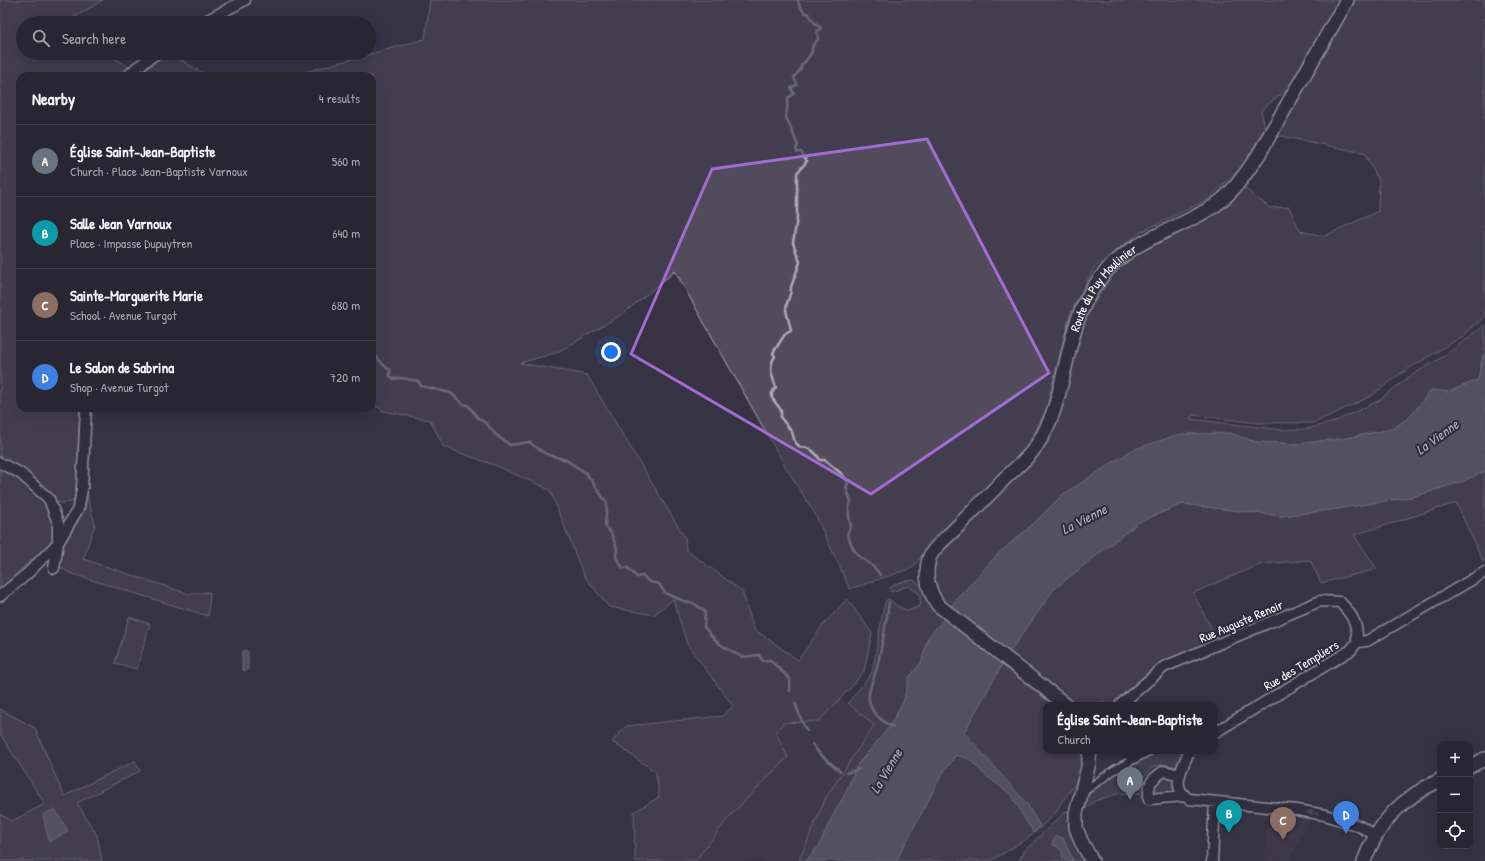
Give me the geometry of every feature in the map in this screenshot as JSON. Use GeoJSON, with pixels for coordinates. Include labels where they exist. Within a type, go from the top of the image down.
{"type":"FeatureCollection","features":[{"type":"Feature","properties":{"kind":"main road","name":"Route du Puy Moulinier"},"geometry":{"type":"LineString","coordinates":[[1062,702],[938,605],[929,589],[927,574],[928,559],[932,552],[1030,454],[1043,436],[1053,414],[1077,319],[1084,301],[1095,284],[1109,268],[1137,245],[1214,206],[1230,193],[1259,154],[1347,0]]}},
{"type":"Feature","properties":{"kind":"main road"},"geometry":{"type":"LineString","coordinates":[[1089,754],[1076,813],[1076,828],[1092,861]]}},
{"type":"Feature","properties":{"kind":"main road"},"geometry":{"type":"LineString","coordinates":[[1473,765],[1485,759]]}},
{"type":"Feature","properties":{"kind":"main road"},"geometry":{"type":"LineString","coordinates":[[1364,861],[1375,835],[1392,812],[1422,789],[1437,782]]}},
{"type":"Feature","properties":{"kind":"street"},"geometry":{"type":"LineString","coordinates":[[215,16],[245,0]]}},
{"type":"Feature","properties":{"kind":"street"},"geometry":{"type":"LineString","coordinates":[[132,72],[147,60]]}},
{"type":"Feature","properties":{"kind":"street"},"geometry":{"type":"LineString","coordinates":[[0,596],[26,574],[58,542],[79,507],[82,489],[86,412]]}},
{"type":"Feature","properties":{"kind":"street"},"geometry":{"type":"LineString","coordinates":[[0,463],[20,473],[49,499],[58,523],[58,542],[54,568]]}},
{"type":"Feature","properties":{"kind":"street","name":"Rue des Templiers"},"geometry":{"type":"LineString","coordinates":[[1217,731],[1351,650],[1357,642],[1367,640],[1485,572]]}},
{"type":"Feature","properties":{"kind":"street","name":"Rue Auguste Renoir"},"geometry":{"type":"LineString","coordinates":[[1124,702],[1164,668],[1320,601],[1340,602],[1350,612],[1356,626],[1357,642]]}},
{"type":"Feature","properties":{"kind":"street"},"geometry":{"type":"LineString","coordinates":[[1081,794],[1114,770],[1144,754]]}},
{"type":"Feature","properties":{"kind":"street"},"geometry":{"type":"LineString","coordinates":[[1188,754],[1178,781],[1179,789],[1184,796],[1189,799],[1297,810],[1325,815],[1359,826],[1375,835]]}},
{"type":"Feature","properties":{"kind":"street"},"geometry":{"type":"LineString","coordinates":[[1180,775],[1164,770],[1152,780],[1148,789],[1149,799],[1184,796]]}},
{"type":"Feature","properties":{"kind":"street"},"geometry":{"type":"LineString","coordinates":[[1212,861],[1215,802]]}},
{"type":"Feature","properties":{"kind":"highlighted area"},"geometry":{"type":"Polygon","coordinates":[[[927,139],[1049,373],[871,494],[631,354],[712,169],[927,139]]]}},
{"type":"Feature","properties":{"kind":"shaded area"},"geometry":{"type":"Polygon","coordinates":[[[0,0],[103,0],[77,16],[16,16],[16,60],[118,60],[130,68],[126,72],[16,72],[16,412],[80,412],[76,493],[72,502],[53,502],[30,477],[10,473],[39,495],[49,509],[55,527],[54,540],[17,573],[0,591],[0,0]]]}},
{"type":"Feature","properties":{"kind":"shaded area"},"geometry":{"type":"Polygon","coordinates":[[[430,0],[1342,0],[1289,88],[1261,110],[1265,128],[1242,167],[1207,200],[1139,233],[1094,268],[1070,314],[1046,410],[1027,447],[936,538],[912,568],[850,589],[815,514],[785,466],[675,271],[624,313],[558,352],[520,363],[587,375],[685,538],[686,550],[742,591],[754,629],[798,660],[823,625],[847,599],[872,633],[864,671],[819,721],[783,723],[776,733],[788,757],[729,817],[695,861],[635,861],[634,812],[659,797],[656,772],[612,742],[626,726],[722,716],[733,706],[687,644],[673,599],[654,615],[609,607],[584,576],[550,490],[497,466],[444,447],[430,420],[383,411],[376,405],[376,72],[305,72],[348,60],[376,60],[376,52],[425,39],[430,0]]]}},
{"type":"Feature","properties":{"kind":"shaded area"},"geometry":{"type":"Polygon","coordinates":[[[1355,0],[1485,0],[1485,316],[1463,336],[1400,374],[1371,396],[1314,423],[1258,423],[1193,415],[1190,419],[1283,430],[1307,429],[1334,422],[1378,401],[1409,377],[1444,356],[1485,325],[1485,354],[1483,355],[1478,380],[1448,392],[1431,390],[1410,417],[1392,429],[1347,438],[1297,444],[1256,442],[1229,433],[1094,475],[1062,495],[1032,525],[999,553],[951,607],[940,597],[934,575],[936,558],[946,542],[1037,456],[1057,421],[1087,314],[1119,264],[1242,186],[1270,208],[1289,207],[1300,231],[1325,236],[1378,211],[1379,181],[1364,153],[1276,135],[1355,0]]]}},
{"type":"Feature","properties":{"kind":"shaded area"},"geometry":{"type":"Polygon","coordinates":[[[157,60],[181,60],[201,72],[144,72],[157,60]]]}},
{"type":"Feature","properties":{"kind":"shaded area"},"geometry":{"type":"Polygon","coordinates":[[[1485,471],[1485,560],[1483,562],[1456,503],[1354,535],[1377,569],[1321,583],[1310,560],[1261,564],[1193,593],[1217,639],[1158,666],[1116,702],[1070,702],[1047,686],[1008,654],[1054,589],[1139,522],[1182,504],[1282,516],[1416,496],[1463,481],[1485,471]]]}},
{"type":"Feature","properties":{"kind":"shaded area"},"geometry":{"type":"Polygon","coordinates":[[[86,491],[95,525],[83,559],[189,594],[210,592],[208,616],[69,573],[59,566],[61,547],[86,491]]]}},
{"type":"Feature","properties":{"kind":"shaded area"},"geometry":{"type":"Polygon","coordinates":[[[914,580],[923,588],[935,610],[944,619],[927,641],[922,661],[909,678],[904,700],[888,729],[858,764],[819,846],[806,861],[799,861],[826,797],[874,725],[848,703],[872,673],[885,601],[889,599],[896,605],[908,611],[921,605],[919,593],[908,586],[891,592],[890,588],[905,581],[914,580]]]}},
{"type":"Feature","properties":{"kind":"shaded area"},"geometry":{"type":"Polygon","coordinates":[[[129,617],[150,624],[137,669],[115,663],[129,617]]]}},
{"type":"Feature","properties":{"kind":"shaded area"},"geometry":{"type":"Polygon","coordinates":[[[1001,664],[1052,702],[1043,702],[1043,754],[1084,754],[1079,775],[1074,786],[1061,803],[1056,813],[1031,836],[991,861],[896,861],[942,774],[956,755],[964,732],[1001,664]]]}},
{"type":"Feature","properties":{"kind":"shaded area"},"geometry":{"type":"Polygon","coordinates":[[[841,698],[874,725],[826,797],[799,861],[695,861],[729,817],[783,722],[819,721],[841,698]]]}},
{"type":"Feature","properties":{"kind":"shaded area"},"geometry":{"type":"Polygon","coordinates":[[[0,709],[35,728],[64,796],[135,761],[140,771],[77,803],[97,835],[102,861],[0,861],[0,814],[12,821],[45,804],[0,734],[0,709]]]}},
{"type":"Feature","properties":{"kind":"shaded area"},"geometry":{"type":"Polygon","coordinates":[[[1149,754],[1182,754],[1179,767],[1160,765],[1148,771],[1141,784],[1140,793],[1123,793],[1123,795],[1116,794],[1095,801],[1085,809],[1081,810],[1085,798],[1108,778],[1130,763],[1149,754]]]}},
{"type":"Feature","properties":{"kind":"shaded area"},"geometry":{"type":"Polygon","coordinates":[[[1168,776],[1173,777],[1176,793],[1153,795],[1154,781],[1168,776]]]}},
{"type":"Feature","properties":{"kind":"shaded area"},"geometry":{"type":"Polygon","coordinates":[[[1066,811],[1069,812],[1071,828],[1086,861],[1019,861],[1025,850],[1066,811]]]}},
{"type":"Feature","properties":{"kind":"shaded area"},"geometry":{"type":"Polygon","coordinates":[[[1275,814],[1311,818],[1289,861],[1268,861],[1262,858],[1265,854],[1267,826],[1271,826],[1275,814]]]}},
{"type":"Feature","properties":{"kind":"water","name":"La Vienne"},"geometry":{"type":"Polygon","coordinates":[[[1485,354],[1485,471],[1463,481],[1416,496],[1282,516],[1182,504],[1139,522],[1054,589],[1011,649],[964,732],[1027,804],[1040,826],[1034,833],[1021,813],[1012,795],[985,775],[969,759],[956,755],[942,774],[896,861],[806,861],[819,846],[858,764],[888,729],[904,700],[909,678],[922,661],[928,637],[944,619],[955,601],[999,553],[1032,525],[1062,495],[1132,450],[1180,434],[1229,433],[1256,442],[1297,444],[1347,438],[1392,429],[1410,417],[1431,390],[1448,392],[1478,380],[1483,355],[1485,354]]]}},
{"type":"Feature","properties":{"kind":"water"},"geometry":{"type":"Polygon","coordinates":[[[245,650],[248,652],[248,669],[245,671],[242,669],[242,652],[245,650]]]}},
{"type":"Feature","properties":{"kind":"water"},"geometry":{"type":"Polygon","coordinates":[[[55,809],[68,831],[49,842],[43,815],[55,809]]]}},
{"type":"Feature","properties":{"kind":"water"},"geometry":{"type":"Polygon","coordinates":[[[1056,836],[1063,838],[1073,861],[1066,861],[1062,857],[1063,854],[1059,848],[1052,844],[1056,836]]]}},
{"type":"Feature","properties":{"kind":"waterway"},"geometry":{"type":"LineString","coordinates":[[798,0],[799,5],[804,12],[809,14],[813,21],[821,28],[817,32],[818,39],[812,47],[812,52],[794,77],[797,85],[791,88],[794,93],[788,98],[786,118],[798,146],[796,148],[797,152],[801,152],[807,161],[797,173],[797,218],[793,243],[800,262],[786,306],[791,331],[785,334],[773,353],[775,356],[771,372],[776,387],[772,393],[772,398],[781,410],[781,418],[792,432],[795,442],[800,447],[812,450],[820,460],[825,460],[843,475],[848,484],[846,487],[851,502],[849,507],[851,526],[847,534],[852,547],[857,554],[878,571],[880,575]]}},
{"type":"Feature","properties":{"kind":"waterway"},"geometry":{"type":"LineString","coordinates":[[376,357],[390,370],[390,376],[394,379],[401,378],[418,381],[421,386],[451,393],[463,404],[468,405],[478,418],[487,424],[495,434],[510,445],[529,442],[546,454],[566,460],[586,473],[607,503],[605,526],[611,533],[617,548],[616,557],[623,568],[627,567],[637,577],[643,576],[649,582],[659,584],[665,593],[686,602],[693,603],[705,611],[704,627],[718,643],[742,657],[759,655],[763,661],[770,660],[790,679],[790,691]]}},
{"type":"Feature","properties":{"kind":"waterway"},"geometry":{"type":"LineString","coordinates":[[889,602],[881,651],[870,688],[869,700],[872,709],[879,718],[890,726],[893,726]]}},
{"type":"Feature","properties":{"kind":"waterway"},"geometry":{"type":"LineString","coordinates":[[795,703],[807,731]]}},
{"type":"Feature","properties":{"kind":"waterway"},"geometry":{"type":"LineString","coordinates":[[812,744],[819,753],[840,771]]}},
{"type":"Feature","properties":{"kind":"waterway"},"geometry":{"type":"LineString","coordinates":[[846,773],[859,769]]}},
{"type":"Feature","properties":{"kind":"place","name":"Église Saint-Jean-Baptiste"},"geometry":{"type":"Point","coordinates":[1130,800]}},
{"type":"Feature","properties":{"kind":"place","name":"Salle Jean Varnoux"},"geometry":{"type":"Point","coordinates":[1229,833]}},
{"type":"Feature","properties":{"kind":"place","name":"Le Salon de Sabrina"},"geometry":{"type":"Point","coordinates":[1346,834]}},
{"type":"Feature","properties":{"kind":"place","name":"Sainte-Marguerite Marie"},"geometry":{"type":"Point","coordinates":[1283,840]}}]}
